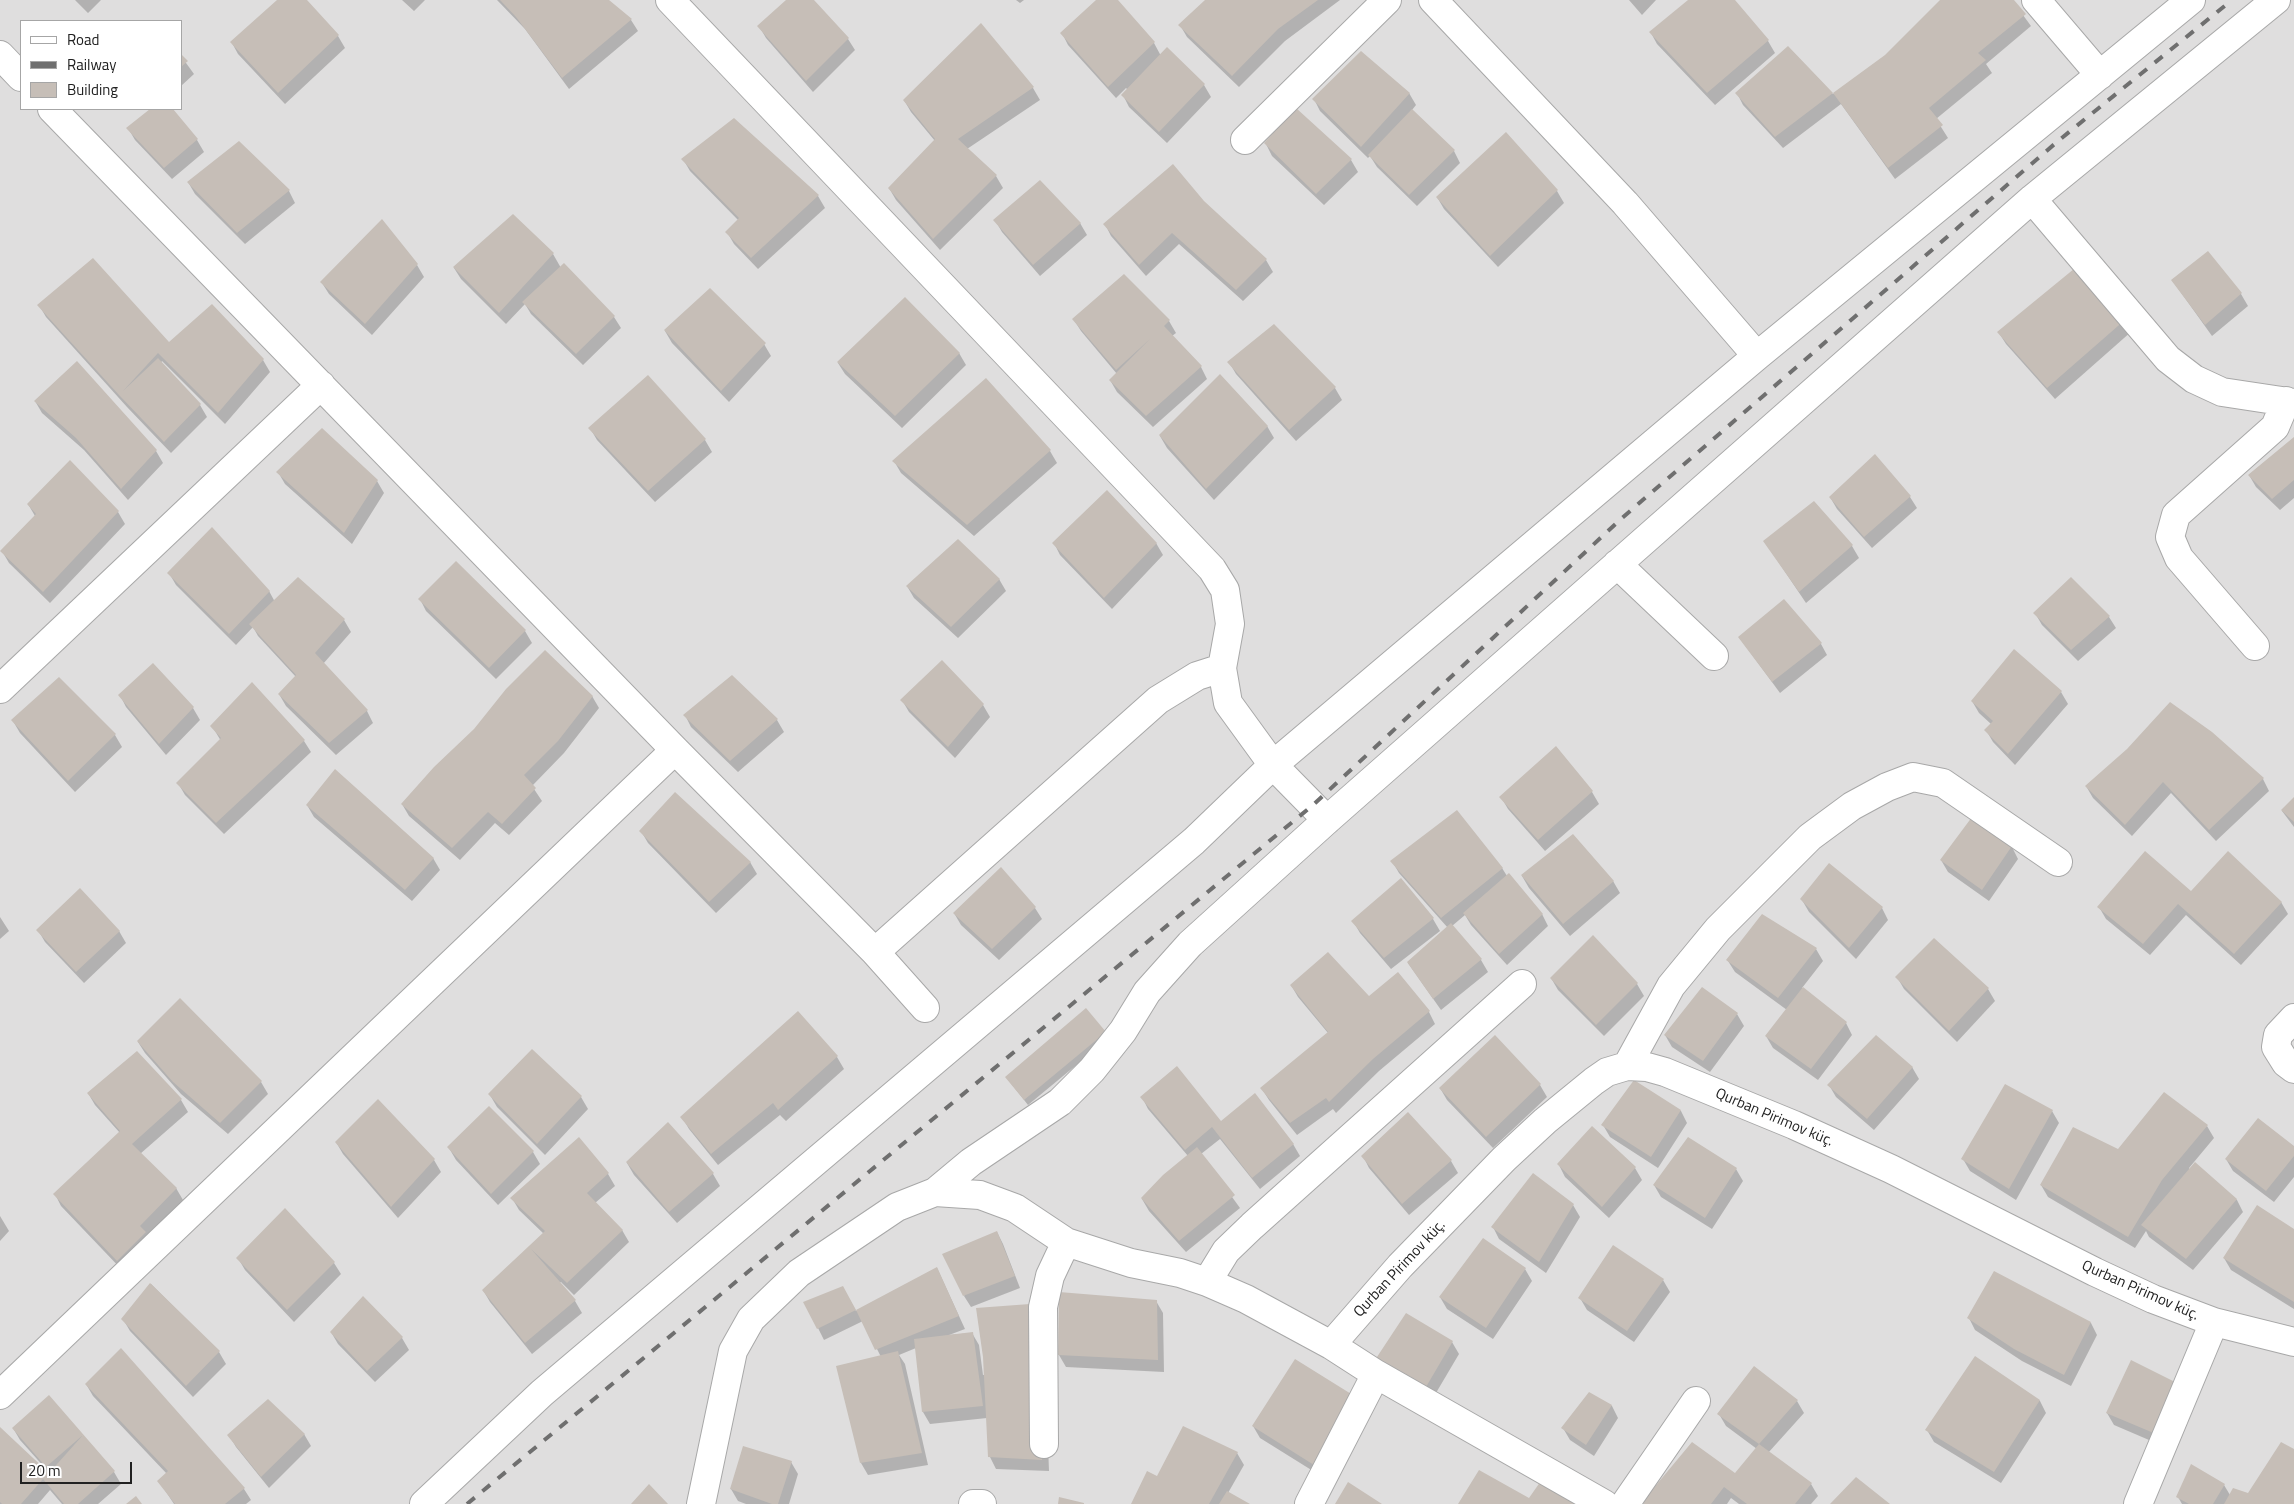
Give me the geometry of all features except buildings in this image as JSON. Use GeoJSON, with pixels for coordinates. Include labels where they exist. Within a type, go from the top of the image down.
{"type":"FeatureCollection","features":[{"type":"Feature","properties":{"kind":"street"},"geometry":{"type":"LineString","coordinates":[[670,0],[1212,569],[1225,590],[1230,624],[1222,668],[1228,703],[1273,765],[1327,820]]}},
{"type":"Feature","properties":{"kind":"street"},"geometry":{"type":"LineString","coordinates":[[1245,140],[1387,0]]}},
{"type":"Feature","properties":{"kind":"street"},"geometry":{"type":"LineString","coordinates":[[1434,0],[1625,202],[1757,356]]}},
{"type":"Feature","properties":{"kind":"street"},"geometry":{"type":"LineString","coordinates":[[2036,0],[2100,75]]}},
{"type":"Feature","properties":{"kind":"street"},"geometry":{"type":"LineString","coordinates":[[424,1504],[542,1393],[1194,841],[1273,765],[1757,356],[2191,0]]}},
{"type":"Feature","properties":{"kind":"street"},"geometry":{"type":"LineString","coordinates":[[701,1504],[733,1351],[751,1319],[799,1273],[897,1207],[935,1192],[971,1162],[1060,1102],[1092,1070],[1123,1031],[1147,992],[1190,944],[1327,820],[2032,199],[2276,0]]}},
{"type":"Feature","properties":{"kind":"street"},"geometry":{"type":"LineString","coordinates":[[0,55],[20,76]]}},
{"type":"Feature","properties":{"kind":"street"},"geometry":{"type":"LineString","coordinates":[[53,110],[675,750],[875,952],[925,1008]]}},
{"type":"Feature","properties":{"kind":"street"},"geometry":{"type":"LineString","coordinates":[[2032,199],[2168,359],[2194,379],[2222,392],[2290,402],[2275,427],[2176,515],[2170,537],[2179,558],[2256,646]]}},
{"type":"Feature","properties":{"kind":"street"},"geometry":{"type":"LineString","coordinates":[[0,688],[321,385]]}},
{"type":"Feature","properties":{"kind":"street"},"geometry":{"type":"LineString","coordinates":[[1617,564],[1714,656]]}},
{"type":"Feature","properties":{"kind":"street"},"geometry":{"type":"LineString","coordinates":[[875,952],[1158,700],[1196,676],[1222,668]]}},
{"type":"Feature","properties":{"kind":"street"},"geometry":{"type":"LineString","coordinates":[[0,1395],[675,750]]}},
{"type":"Feature","properties":{"kind":"street"},"geometry":{"type":"LineString","coordinates":[[1627,1066],[1671,986],[1718,929],[1810,837],[1852,806],[1887,787],[1913,778],[1943,783],[2058,862]]}},
{"type":"Feature","properties":{"kind":"street"},"geometry":{"type":"LineString","coordinates":[[1207,1282],[1226,1251],[1252,1226],[1522,984]]}},
{"type":"Feature","properties":{"kind":"street"},"geometry":{"type":"LineString","coordinates":[[2294,1018],[2278,1035],[2276,1047],[2286,1063],[2294,1069]]}},
{"type":"Feature","properties":{"kind":"street","name":"Qurban Pirimov küç."},"geometry":{"type":"LineString","coordinates":[[1331,1345],[1400,1266],[1511,1153],[1545,1121],[1594,1081],[1607,1072],[1627,1066],[1647,1067],[1665,1072],[1794,1125],[1891,1169],[2095,1272],[2153,1299],[2214,1322],[2294,1342]]}},
{"type":"Feature","properties":{"kind":"street"},"geometry":{"type":"LineString","coordinates":[[935,1192],[980,1195],[1015,1208],[1066,1242],[1131,1263],[1180,1273],[1207,1282],[1246,1299],[1331,1345],[1376,1374],[1604,1504]]}},
{"type":"Feature","properties":{"kind":"street"},"geometry":{"type":"LineString","coordinates":[[1044,1444],[1044,1307],[1050,1276],[1066,1242]]}},
{"type":"Feature","properties":{"kind":"street"},"geometry":{"type":"LineString","coordinates":[[2138,1504],[2214,1322]]}},
{"type":"Feature","properties":{"kind":"street"},"geometry":{"type":"LineString","coordinates":[[1309,1504],[1376,1374]]}},
{"type":"Feature","properties":{"kind":"street"},"geometry":{"type":"LineString","coordinates":[[1625,1504],[1696,1401]]}},
{"type":"Feature","properties":{"kind":"street"},"geometry":{"type":"LineString","coordinates":[[974,1504],[982,1504]]}},
{"type":"Feature","properties":{"kind":"shaded area"},"geometry":{"type":"Polygon","coordinates":[[[0,0],[2294,0],[2294,1504],[0,1504],[0,0]]]}},
{"type":"Feature","properties":{"kind":"railway"},"geometry":{"type":"LineString","coordinates":[[467,1504],[1313,805],[1622,518],[2058,141],[2232,0]]}}]}
